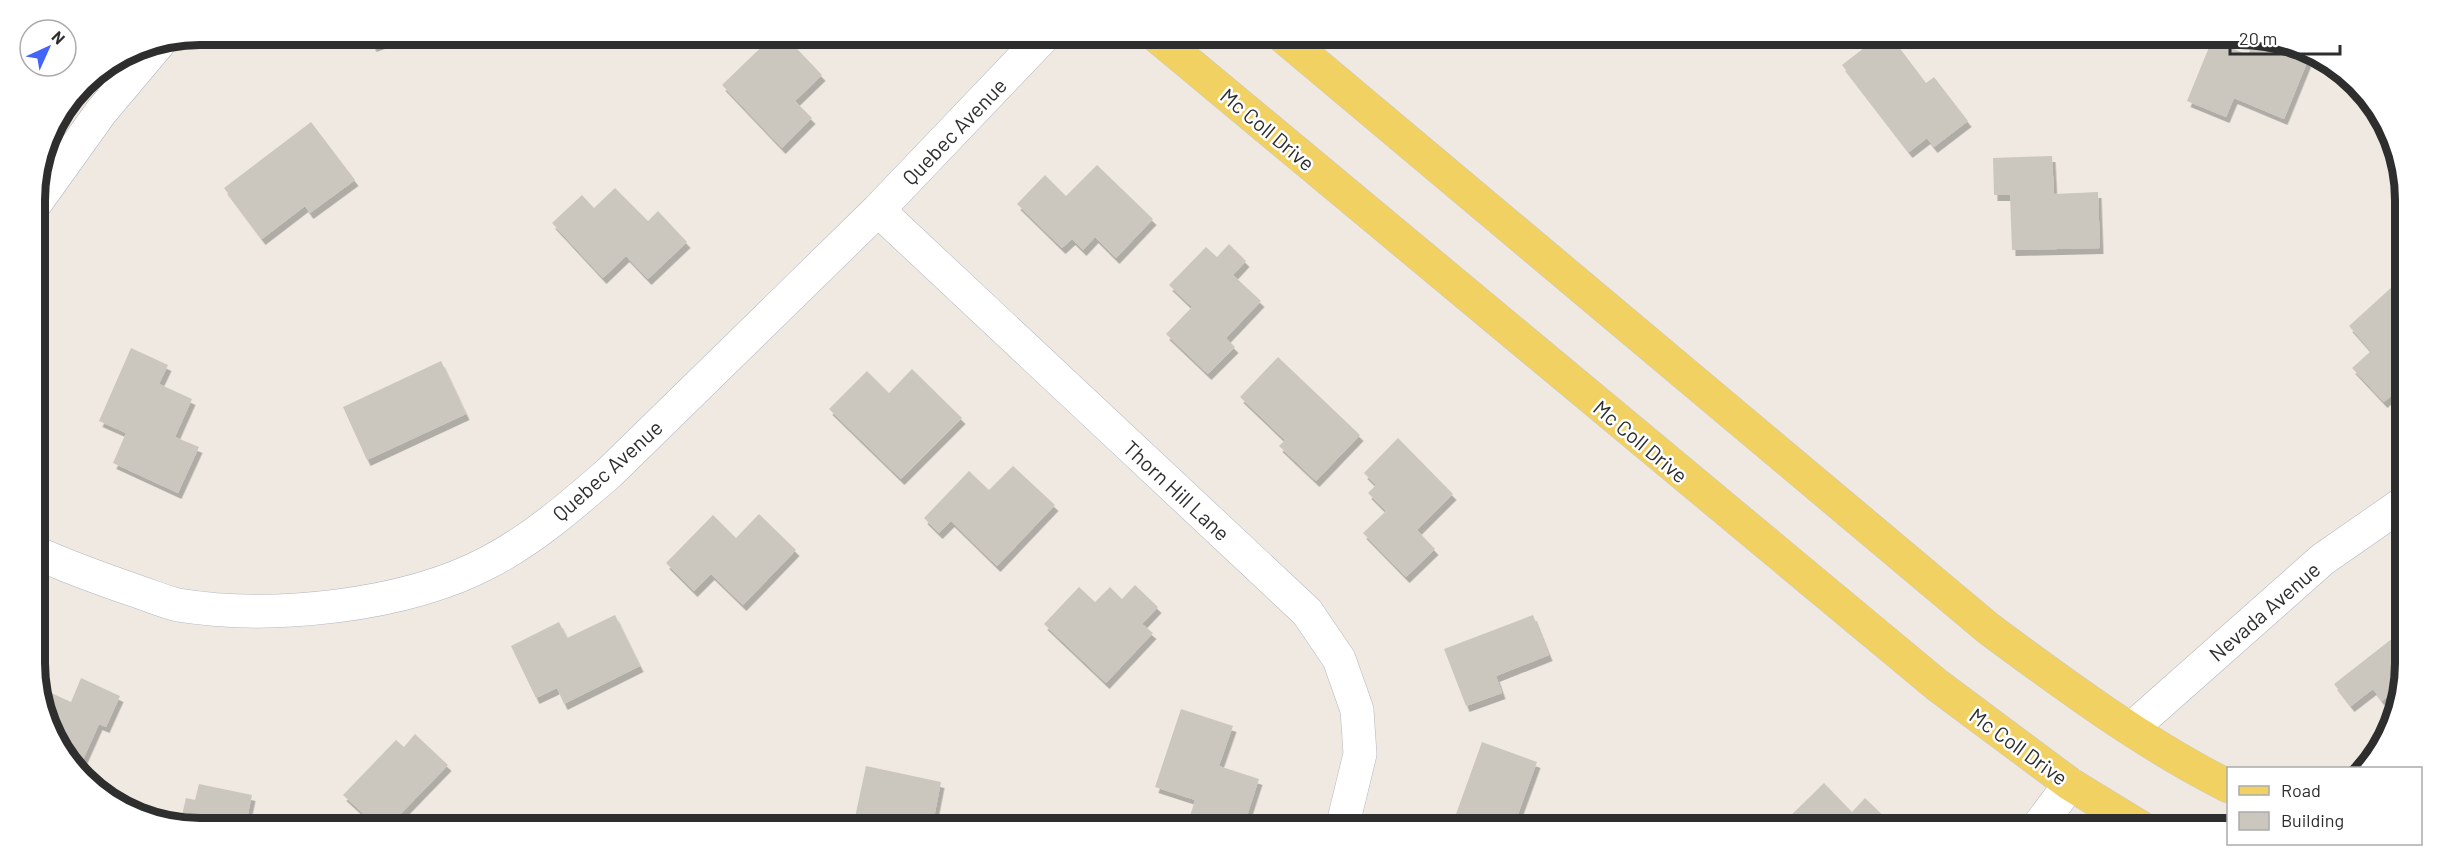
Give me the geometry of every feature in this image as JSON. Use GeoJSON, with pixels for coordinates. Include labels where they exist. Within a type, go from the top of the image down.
{"type":"FeatureCollection","features":[{"type":"Feature","properties":{"kind":"main road","name":"Mc Coll Drive"},"geometry":{"type":"LineString","coordinates":[[1167,45],[1865,627],[2001,734],[2070,784],[2126,818]]}},
{"type":"Feature","properties":{"kind":"main road"},"geometry":{"type":"LineString","coordinates":[[1293,45],[1989,628],[2051,675],[2131,729],[2186,765],[2227,785]]}},
{"type":"Feature","properties":{"kind":"street","name":"Quebec Avenue"},"geometry":{"type":"LineString","coordinates":[[45,556],[81,572],[176,604],[252,612],[340,605],[416,591],[488,563],[567,510],[609,473],[878,210],[1036,45]]}},
{"type":"Feature","properties":{"kind":"street"},"geometry":{"type":"LineString","coordinates":[[45,190],[101,112],[149,54]]}},
{"type":"Feature","properties":{"kind":"street","name":"Thorn Hill Lane"},"geometry":{"type":"LineString","coordinates":[[878,210],[1307,612],[1339,659],[1358,710],[1360,754],[1344,818]]}},
{"type":"Feature","properties":{"kind":"street","name":"Nevada Avenue"},"geometry":{"type":"LineString","coordinates":[[2131,729],[2323,559],[2395,509]]}},
{"type":"Feature","properties":{"kind":"street"},"geometry":{"type":"LineString","coordinates":[[2044,818],[2070,784]]}},
{"type":"Feature","properties":{"kind":"building"},"geometry":{"type":"Polygon","coordinates":[[[764,45],[793,45],[822,75],[795,101],[812,118],[782,148],[722,85],[764,45]]]}},
{"type":"Feature","properties":{"kind":"building"},"geometry":{"type":"Polygon","coordinates":[[[1868,45],[1897,45],[1926,83],[1934,77],[1968,121],[1934,147],[1927,138],[1909,152],[1842,65],[1868,45]]]}},
{"type":"Feature","properties":{"kind":"building"},"geometry":{"type":"Polygon","coordinates":[[[2210,45],[2224,45],[2248,55],[2252,46],[2261,46],[2290,53],[2308,60],[2284,119],[2234,98],[2226,117],[2187,101],[2210,45]]]}},
{"type":"Feature","properties":{"kind":"building"},"geometry":{"type":"Polygon","coordinates":[[[311,122],[355,180],[310,213],[305,206],[262,239],[224,188],[311,122]]]}},
{"type":"Feature","properties":{"kind":"building"},"geometry":{"type":"Polygon","coordinates":[[[2052,156],[2054,194],[2098,192],[2100,248],[2012,250],[2010,195],[1994,195],[1993,158],[2052,156]]]}},
{"type":"Feature","properties":{"kind":"building"},"geometry":{"type":"Polygon","coordinates":[[[1097,165],[1153,219],[1116,258],[1095,237],[1083,250],[1072,239],[1062,248],[1017,204],[1045,175],[1066,196],[1097,165]]]}},
{"type":"Feature","properties":{"kind":"building"},"geometry":{"type":"Polygon","coordinates":[[[615,188],[648,221],[658,211],[687,242],[648,279],[626,256],[603,278],[552,223],[582,195],[594,208],[615,188]]]}},
{"type":"Feature","properties":{"kind":"building"},"geometry":{"type":"Polygon","coordinates":[[[1229,244],[1246,261],[1233,275],[1261,301],[1226,338],[1235,347],[1208,374],[1166,334],[1192,307],[1169,285],[1206,247],[1217,257],[1229,244]]]}},
{"type":"Feature","properties":{"kind":"building"},"geometry":{"type":"Polygon","coordinates":[[[2395,284],[2395,392],[2384,402],[2352,368],[2371,351],[2349,326],[2395,284]]]}},
{"type":"Feature","properties":{"kind":"building"},"geometry":{"type":"Polygon","coordinates":[[[131,348],[168,365],[159,384],[192,399],[175,437],[199,447],[178,493],[113,463],[126,433],[99,421],[131,348]]]}},
{"type":"Feature","properties":{"kind":"building"},"geometry":{"type":"Polygon","coordinates":[[[1278,357],[1360,435],[1316,481],[1279,446],[1285,440],[1240,397],[1278,357]]]}},
{"type":"Feature","properties":{"kind":"building"},"geometry":{"type":"Polygon","coordinates":[[[441,361],[466,414],[367,460],[343,407],[441,361]]]}},
{"type":"Feature","properties":{"kind":"building"},"geometry":{"type":"Polygon","coordinates":[[[912,369],[962,418],[901,479],[829,409],[867,371],[889,393],[912,369]]]}},
{"type":"Feature","properties":{"kind":"building"},"geometry":{"type":"Polygon","coordinates":[[[1398,438],[1453,494],[1417,530],[1435,549],[1406,577],[1363,533],[1386,511],[1368,493],[1376,485],[1364,473],[1398,438]]]}},
{"type":"Feature","properties":{"kind":"building"},"geometry":{"type":"Polygon","coordinates":[[[1013,466],[1055,505],[997,566],[951,521],[939,533],[924,518],[969,471],[989,490],[1013,466]]]}},
{"type":"Feature","properties":{"kind":"building"},"geometry":{"type":"Polygon","coordinates":[[[759,514],[796,550],[743,605],[711,574],[694,591],[666,563],[713,515],[736,538],[759,514]]]}},
{"type":"Feature","properties":{"kind":"building"},"geometry":{"type":"Polygon","coordinates":[[[1135,585],[1158,607],[1142,624],[1153,633],[1106,683],[1044,624],[1079,587],[1095,602],[1110,587],[1122,599],[1135,585]]]}},
{"type":"Feature","properties":{"kind":"building"},"geometry":{"type":"Polygon","coordinates":[[[615,615],[640,666],[564,704],[557,688],[536,698],[511,646],[559,622],[567,638],[615,615]]]}},
{"type":"Feature","properties":{"kind":"building"},"geometry":{"type":"Polygon","coordinates":[[[1533,615],[1549,655],[1496,676],[1502,693],[1466,706],[1444,649],[1533,615]]]}},
{"type":"Feature","properties":{"kind":"building"},"geometry":{"type":"Polygon","coordinates":[[[2395,636],[2392,693],[2382,701],[2373,689],[2351,706],[2334,684],[2395,636]]]}},
{"type":"Feature","properties":{"kind":"building"},"geometry":{"type":"Polygon","coordinates":[[[81,678],[120,696],[106,727],[99,724],[81,763],[61,732],[48,691],[71,702],[81,678]]]}},
{"type":"Feature","properties":{"kind":"building"},"geometry":{"type":"Polygon","coordinates":[[[1181,709],[1233,726],[1219,766],[1259,779],[1246,818],[1196,818],[1190,816],[1195,800],[1155,787],[1181,709]]]}},
{"type":"Feature","properties":{"kind":"building"},"geometry":{"type":"Polygon","coordinates":[[[415,734],[448,765],[397,818],[368,818],[343,795],[396,740],[404,747],[415,734]]]}},
{"type":"Feature","properties":{"kind":"building"},"geometry":{"type":"Polygon","coordinates":[[[1482,742],[1537,762],[1517,818],[1455,818],[1482,742]]]}},
{"type":"Feature","properties":{"kind":"building"},"geometry":{"type":"Polygon","coordinates":[[[866,766],[941,782],[934,818],[855,818],[866,766]]]}},
{"type":"Feature","properties":{"kind":"building"},"geometry":{"type":"Polygon","coordinates":[[[1824,783],[1852,812],[1865,798],[1886,818],[1788,818],[1824,783]]]}},
{"type":"Feature","properties":{"kind":"building"},"geometry":{"type":"Polygon","coordinates":[[[199,784],[252,795],[247,818],[179,817],[163,814],[164,811],[182,815],[186,798],[195,800],[199,784]]]}}]}
